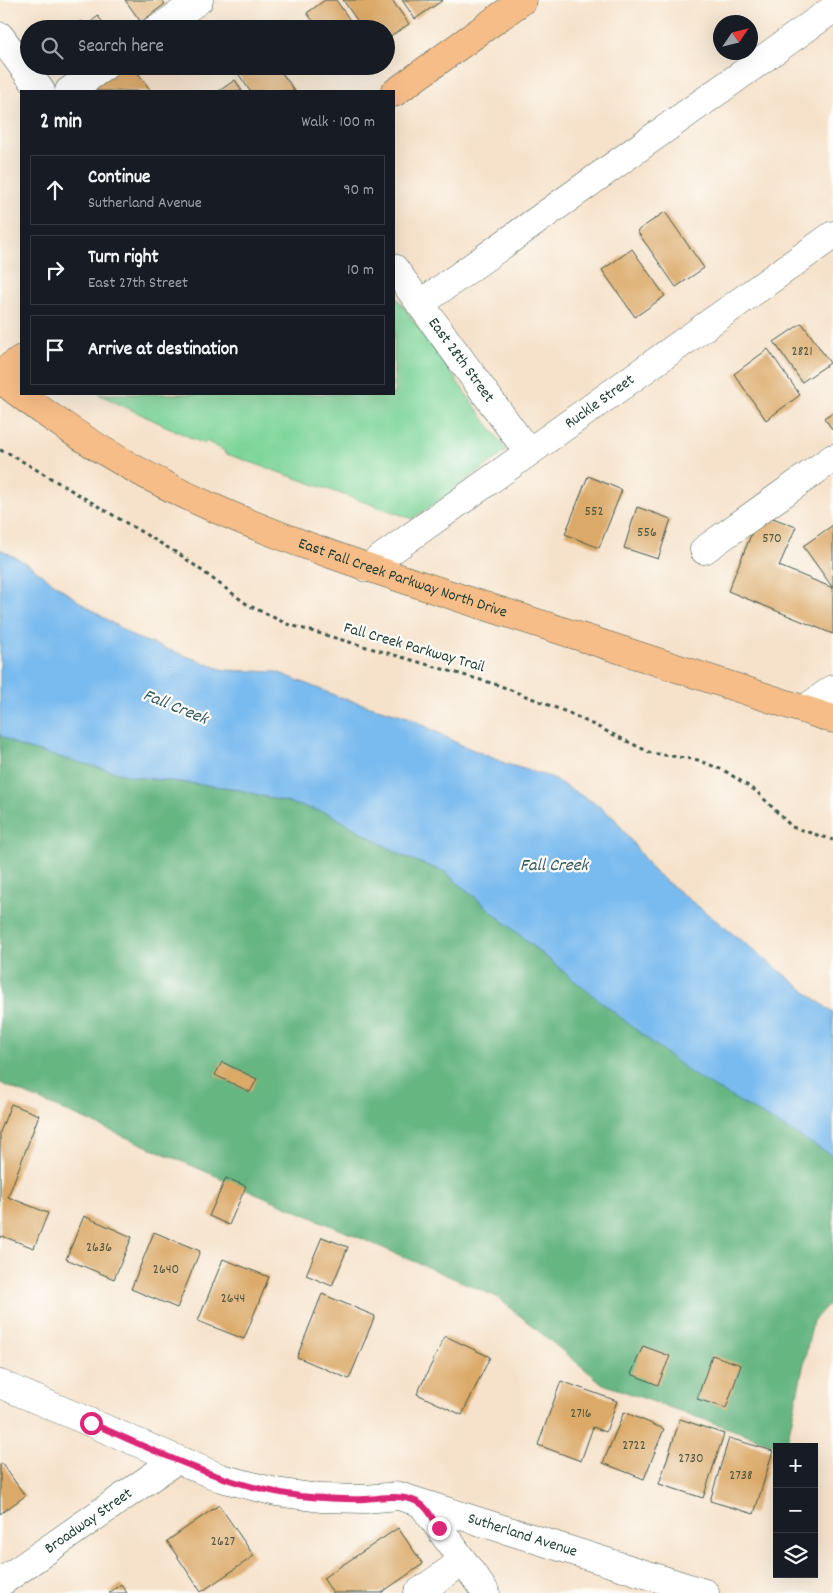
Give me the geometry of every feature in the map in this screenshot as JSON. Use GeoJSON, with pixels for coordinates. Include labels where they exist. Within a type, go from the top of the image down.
{"type":"FeatureCollection","features":[{"type":"Feature","properties":{"kind":"main road"},"geometry":{"type":"LineString","coordinates":[[395,92],[523,0]]}},
{"type":"Feature","properties":{"kind":"main road"},"geometry":{"type":"LineString","coordinates":[[0,374],[20,360]]}},
{"type":"Feature","properties":{"kind":"main road","name":"East Fall Creek Parkway North Drive"},"geometry":{"type":"LineString","coordinates":[[0,379],[20,394]]}},
{"type":"Feature","properties":{"kind":"main road","name":"East Fall Creek Parkway North Drive"},"geometry":{"type":"LineString","coordinates":[[21,395],[44,412],[96,445],[186,495],[254,526],[367,568],[833,719]]}},
{"type":"Feature","properties":{"kind":"street"},"geometry":{"type":"LineString","coordinates":[[171,20],[199,0]]}},
{"type":"Feature","properties":{"kind":"street"},"geometry":{"type":"LineString","coordinates":[[420,304],[833,9]]}},
{"type":"Feature","properties":{"kind":"street"},"geometry":{"type":"LineString","coordinates":[[0,36],[20,63]]}},
{"type":"Feature","properties":{"kind":"street"},"geometry":{"type":"LineString","coordinates":[[29,75],[40,90]]}},
{"type":"Feature","properties":{"kind":"street"},"geometry":{"type":"LineString","coordinates":[[71,90],[92,75]]}},
{"type":"Feature","properties":{"kind":"street","name":"Ruckle Street"},"geometry":{"type":"LineString","coordinates":[[367,568],[833,235]]}},
{"type":"Feature","properties":{"kind":"street","name":"East 28th Street"},"geometry":{"type":"LineString","coordinates":[[395,269],[528,452]]}},
{"type":"Feature","properties":{"kind":"street"},"geometry":{"type":"LineString","coordinates":[[704,550],[833,458]]}},
{"type":"Feature","properties":{"kind":"street"},"geometry":{"type":"LineString","coordinates":[[805,710],[833,690]]}},
{"type":"Feature","properties":{"kind":"street","name":"Sutherland Avenue"},"geometry":{"type":"LineString","coordinates":[[0,1384],[221,1478],[276,1492],[331,1499],[399,1496],[705,1593]]}},
{"type":"Feature","properties":{"kind":"street","name":"Broadway Street"},"geometry":{"type":"LineString","coordinates":[[0,1583],[176,1460]]}},
{"type":"Feature","properties":{"kind":"street"},"geometry":{"type":"LineString","coordinates":[[422,1504],[486,1593]]}},
{"type":"Feature","properties":{"kind":"street"},"geometry":{"type":"LineString","coordinates":[[418,1593],[463,1561]]}},
{"type":"Feature","properties":{"kind":"path","name":"Fall Creek Parkway Trail"},"geometry":{"type":"LineString","coordinates":[[0,450],[182,556],[248,605],[287,624],[498,685],[569,713],[651,754],[698,760],[725,771],[756,791],[792,827],[833,840]]}},
{"type":"Feature","properties":{"kind":"green space"},"geometry":{"type":"Polygon","coordinates":[[[395,295],[505,448],[505,452],[413,519],[224,453],[225,451],[206,441],[204,444],[100,395],[395,395],[395,295]]]}},
{"type":"Feature","properties":{"kind":"green space"},"geometry":{"type":"Polygon","coordinates":[[[0,735],[21,747],[135,777],[232,788],[328,813],[405,857],[445,872],[571,978],[833,1156],[833,1299],[813,1321],[787,1443],[773,1444],[603,1384],[497,1297],[0,1083],[0,735]]]}},
{"type":"Feature","properties":{"kind":"water","name":"Fall Creek"},"geometry":{"type":"Polygon","coordinates":[[[0,549],[29,565],[81,603],[134,637],[224,670],[277,672],[339,697],[408,717],[459,744],[507,764],[550,777],[596,804],[615,819],[653,871],[833,1013],[833,1156],[692,1074],[571,978],[445,872],[405,857],[328,813],[232,788],[135,777],[21,747],[0,735],[0,549]]]}},
{"type":"Feature","properties":{"kind":"building"},"geometry":{"type":"Polygon","coordinates":[[[125,0],[162,0],[165,4],[144,20],[140,20],[125,0]]]}},
{"type":"Feature","properties":{"kind":"building"},"geometry":{"type":"Polygon","coordinates":[[[325,0],[336,0],[350,20],[312,20],[307,13],[325,0]]]}},
{"type":"Feature","properties":{"kind":"building"},"geometry":{"type":"Polygon","coordinates":[[[343,0],[392,0],[409,24],[395,33],[395,20],[357,20],[343,0]]]}},
{"type":"Feature","properties":{"kind":"building"},"geometry":{"type":"Polygon","coordinates":[[[402,0],[443,0],[415,19],[402,0]]]}},
{"type":"Feature","properties":{"kind":"building"},"geometry":{"type":"Polygon","coordinates":[[[108,75],[139,75],[150,90],[86,90],[108,75]]]}},
{"type":"Feature","properties":{"kind":"building"},"geometry":{"type":"Polygon","coordinates":[[[239,75],[283,75],[294,90],[249,90],[239,75]]]}},
{"type":"Feature","properties":{"kind":"building"},"geometry":{"type":"Polygon","coordinates":[[[235,80],[241,90],[220,90],[235,80]]]}},
{"type":"Feature","properties":{"kind":"building"},"geometry":{"type":"Polygon","coordinates":[[[665,212],[704,268],[676,287],[637,231],[665,212]]]}},
{"type":"Feature","properties":{"kind":"building"},"geometry":{"type":"Polygon","coordinates":[[[632,249],[665,296],[635,317],[602,270],[632,249]]]}},
{"type":"Feature","properties":{"kind":"building"},"geometry":{"type":"Polygon","coordinates":[[[802,323],[830,363],[802,382],[774,342],[802,323]]]}},
{"type":"Feature","properties":{"kind":"building"},"geometry":{"type":"Polygon","coordinates":[[[768,349],[800,395],[766,420],[734,374],[768,349]]]}},
{"type":"Feature","properties":{"kind":"building"},"geometry":{"type":"Polygon","coordinates":[[[833,412],[833,430],[824,418],[833,412]]]}},
{"type":"Feature","properties":{"kind":"building"},"geometry":{"type":"Polygon","coordinates":[[[588,476],[622,490],[599,548],[565,534],[588,476]]]}},
{"type":"Feature","properties":{"kind":"building"},"geometry":{"type":"Polygon","coordinates":[[[637,507],[671,519],[658,559],[624,548],[637,507]]]}},
{"type":"Feature","properties":{"kind":"building"},"geometry":{"type":"Polygon","coordinates":[[[760,513],[796,527],[779,566],[833,588],[833,634],[728,591],[760,513]]]}},
{"type":"Feature","properties":{"kind":"building"},"geometry":{"type":"Polygon","coordinates":[[[833,525],[833,588],[803,546],[833,525]]]}},
{"type":"Feature","properties":{"kind":"building"},"geometry":{"type":"Polygon","coordinates":[[[222,1062],[257,1079],[250,1092],[215,1075],[222,1062]]]}},
{"type":"Feature","properties":{"kind":"building"},"geometry":{"type":"Polygon","coordinates":[[[11,1104],[39,1115],[8,1197],[48,1213],[34,1248],[2,1236],[0,1239],[0,1132],[11,1104]]]}},
{"type":"Feature","properties":{"kind":"building"},"geometry":{"type":"Polygon","coordinates":[[[226,1178],[246,1186],[229,1225],[209,1216],[226,1178]]]}},
{"type":"Feature","properties":{"kind":"building"},"geometry":{"type":"Polygon","coordinates":[[[84,1216],[132,1237],[114,1279],[66,1259],[84,1216]]]}},
{"type":"Feature","properties":{"kind":"building"},"geometry":{"type":"Polygon","coordinates":[[[154,1232],[200,1251],[177,1308],[131,1289],[154,1232]]]}},
{"type":"Feature","properties":{"kind":"building"},"geometry":{"type":"Polygon","coordinates":[[[322,1237],[348,1247],[332,1286],[306,1275],[322,1237]]]}},
{"type":"Feature","properties":{"kind":"building"},"geometry":{"type":"Polygon","coordinates":[[[223,1259],[269,1277],[244,1339],[198,1321],[223,1259]]]}},
{"type":"Feature","properties":{"kind":"building"},"geometry":{"type":"Polygon","coordinates":[[[322,1294],[375,1316],[349,1379],[297,1357],[322,1294]]]}},
{"type":"Feature","properties":{"kind":"building"},"geometry":{"type":"Polygon","coordinates":[[[445,1336],[490,1357],[462,1415],[417,1394],[445,1336]]]}},
{"type":"Feature","properties":{"kind":"building"},"geometry":{"type":"Polygon","coordinates":[[[643,1346],[670,1356],[658,1385],[631,1374],[643,1346]]]}},
{"type":"Feature","properties":{"kind":"building"},"geometry":{"type":"Polygon","coordinates":[[[712,1355],[741,1365],[726,1408],[697,1399],[712,1355]]]}},
{"type":"Feature","properties":{"kind":"building"},"geometry":{"type":"Polygon","coordinates":[[[561,1381],[617,1401],[606,1432],[593,1427],[581,1461],[538,1445],[561,1381]]]}},
{"type":"Feature","properties":{"kind":"building"},"geometry":{"type":"Polygon","coordinates":[[[624,1412],[664,1429],[644,1479],[603,1463],[624,1412]]]}},
{"type":"Feature","properties":{"kind":"building"},"geometry":{"type":"Polygon","coordinates":[[[680,1419],[724,1434],[703,1498],[659,1484],[680,1419]]]}},
{"type":"Feature","properties":{"kind":"building"},"geometry":{"type":"Polygon","coordinates":[[[729,1438],[773,1451],[754,1514],[710,1501],[729,1438]]]}},
{"type":"Feature","properties":{"kind":"building"},"geometry":{"type":"Polygon","coordinates":[[[2,1463],[25,1496],[0,1514],[0,1465],[2,1463]]]}},
{"type":"Feature","properties":{"kind":"building"},"geometry":{"type":"Polygon","coordinates":[[[219,1505],[254,1556],[201,1592],[167,1541],[219,1505]]]}},
{"type":"Feature","properties":{"kind":"building"},"geometry":{"type":"Polygon","coordinates":[[[398,1528],[423,1564],[381,1593],[333,1593],[323,1578],[398,1528]]]}},
{"type":"Feature","properties":{"kind":"building"},"geometry":{"type":"Polygon","coordinates":[[[121,1584],[127,1593],[109,1593],[121,1584]]]}},
{"type":"Feature","properties":{"kind":"route"},"geometry":{"type":"LineString","coordinates":[[91,1423],[221,1478],[265,1490],[331,1499],[399,1496],[422,1504],[439,1528]]}}]}
